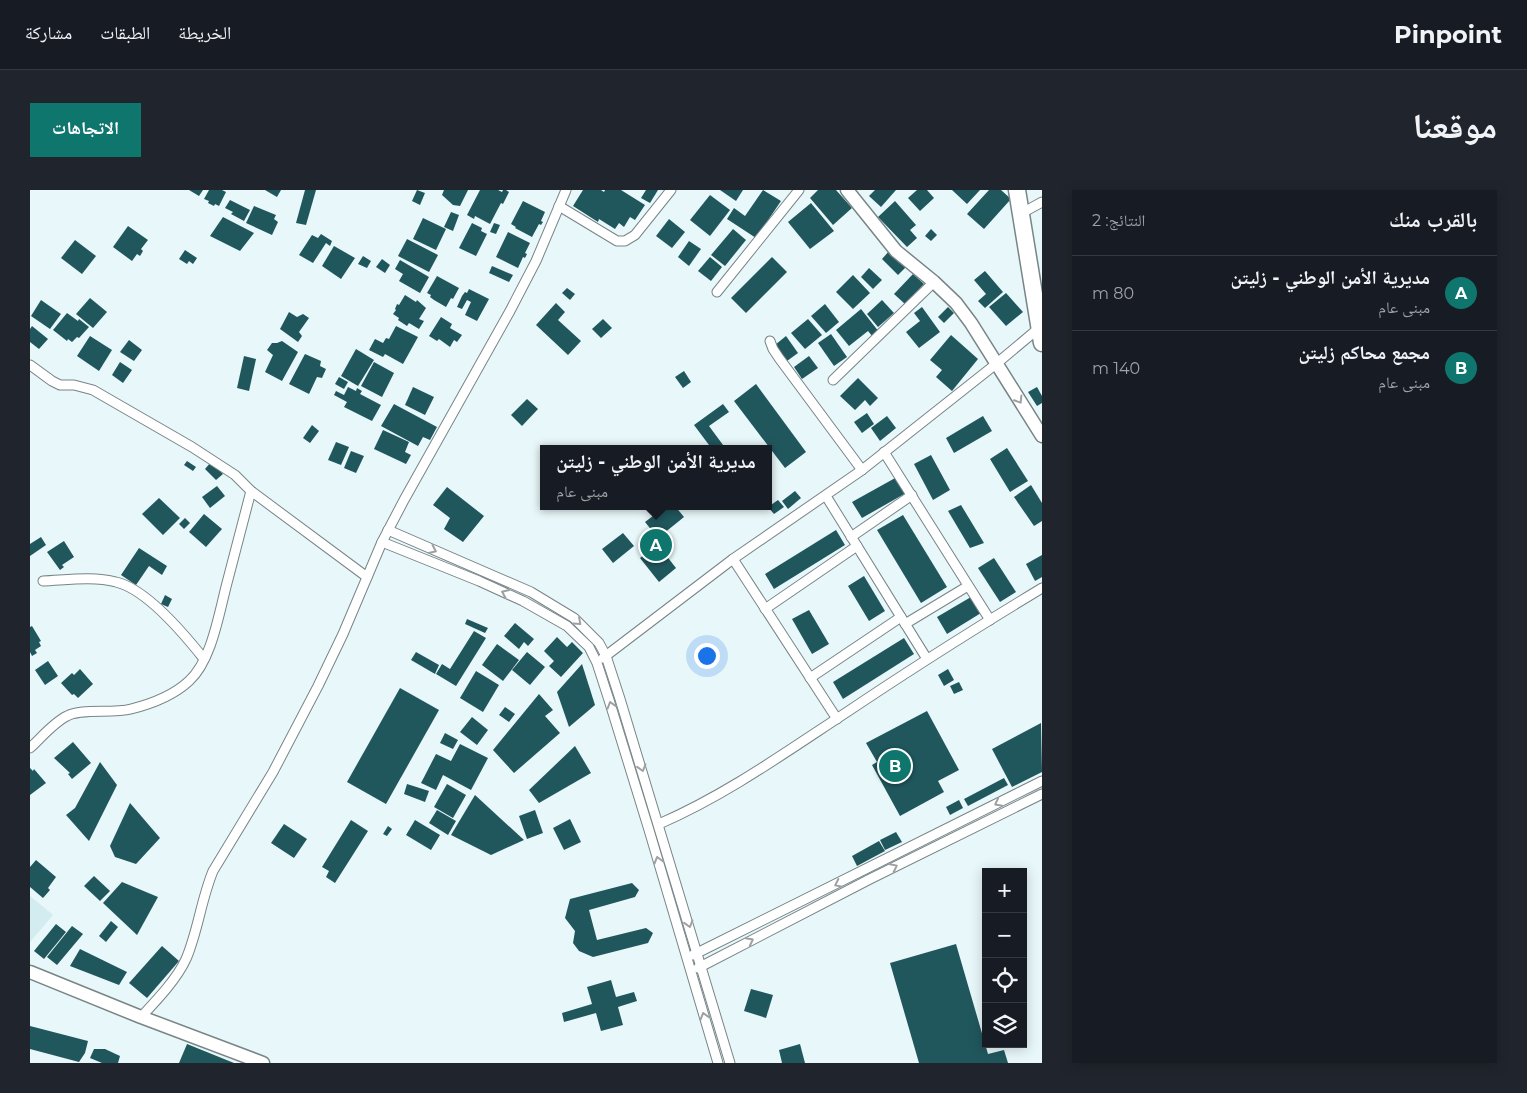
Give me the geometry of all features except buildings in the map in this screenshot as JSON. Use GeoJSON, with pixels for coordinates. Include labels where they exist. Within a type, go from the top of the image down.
{"type":"FeatureCollection","features":[{"type":"Feature","properties":{"kind":"highway"},"geometry":{"type":"LineString","coordinates":[[1017,190],[1040,336]]}},
{"type":"Feature","properties":{"kind":"street"},"geometry":{"type":"LineString","coordinates":[[141,1017],[161,996],[185,962],[212,871],[273,772],[318,686],[343,634],[388,530],[510,311],[536,261],[566,190]]}},
{"type":"Feature","properties":{"kind":"street"},"geometry":{"type":"LineString","coordinates":[[559,206],[617,242],[625,241],[635,236],[671,190]]}},
{"type":"Feature","properties":{"kind":"street"},"geometry":{"type":"LineString","coordinates":[[717,292],[799,190]]}},
{"type":"Feature","properties":{"kind":"street"},"geometry":{"type":"LineString","coordinates":[[847,190],[896,251],[934,282],[961,310],[1042,436]]}},
{"type":"Feature","properties":{"kind":"street"},"geometry":{"type":"LineString","coordinates":[[1020,214],[1042,202]]}},
{"type":"Feature","properties":{"kind":"street"},"geometry":{"type":"LineString","coordinates":[[833,380],[934,282]]}},
{"type":"Feature","properties":{"kind":"street"},"geometry":{"type":"LineString","coordinates":[[597,663],[733,559],[862,470],[996,364],[1040,336]]}},
{"type":"Feature","properties":{"kind":"street"},"geometry":{"type":"LineString","coordinates":[[770,341],[773,350],[862,470]]}},
{"type":"Feature","properties":{"kind":"street"},"geometry":{"type":"LineString","coordinates":[[30,365],[60,385],[74,385],[93,390],[192,447],[235,475],[251,491],[367,577]]}},
{"type":"Feature","properties":{"kind":"street"},"geometry":{"type":"LineString","coordinates":[[884,452],[990,620]]}},
{"type":"Feature","properties":{"kind":"street"},"geometry":{"type":"LineString","coordinates":[[30,748],[68,715],[77,712],[116,712],[131,709],[169,695],[189,681],[204,659],[212,638],[251,491]]}},
{"type":"Feature","properties":{"kind":"street"},"geometry":{"type":"LineString","coordinates":[[851,537],[912,495]]}},
{"type":"Feature","properties":{"kind":"street"},"geometry":{"type":"LineString","coordinates":[[826,496],[927,659]]}},
{"type":"Feature","properties":{"kind":"street"},"geometry":{"type":"LineString","coordinates":[[388,530],[531,592],[574,618],[599,643],[606,656],[659,824],[730,1063]]}},
{"type":"Feature","properties":{"kind":"street"},"geometry":{"type":"LineString","coordinates":[[382,542],[523,601],[567,626],[589,648],[597,663],[649,830],[718,1063]]}},
{"type":"Feature","properties":{"kind":"street"},"geometry":{"type":"LineString","coordinates":[[765,609],[857,546]]}},
{"type":"Feature","properties":{"kind":"street"},"geometry":{"type":"LineString","coordinates":[[733,559],[837,719]]}},
{"type":"Feature","properties":{"kind":"street"},"geometry":{"type":"LineString","coordinates":[[43,581],[93,579],[116,582],[128,586],[146,598],[184,633],[204,659]]}},
{"type":"Feature","properties":{"kind":"street"},"geometry":{"type":"LineString","coordinates":[[810,678],[903,621],[968,586]]}},
{"type":"Feature","properties":{"kind":"street"},"geometry":{"type":"LineString","coordinates":[[659,824],[688,812],[725,791],[927,659],[1042,588]]}},
{"type":"Feature","properties":{"kind":"street"},"geometry":{"type":"LineString","coordinates":[[687,958],[1042,781]]}},
{"type":"Feature","properties":{"kind":"street"},"geometry":{"type":"LineString","coordinates":[[691,971],[870,879],[1042,794]]}},
{"type":"Feature","properties":{"kind":"street"},"geometry":{"type":"LineString","coordinates":[[866,870],[870,879]]}},
{"type":"Feature","properties":{"kind":"street"},"geometry":{"type":"LineString","coordinates":[[30,972],[141,1017],[263,1063]]}},
{"type":"Feature","properties":{"kind":"shaded area"},"geometry":{"type":"Polygon","coordinates":[[[30,896],[53,915],[30,942],[30,896]]]}},
{"type":"Feature","properties":{"kind":"place","name":"مديرية الأمن الوطني - زليتن"},"geometry":{"type":"Point","coordinates":[656,545]}},
{"type":"Feature","properties":{"kind":"place","name":"مجمع محاكم زليتن"},"geometry":{"type":"Point","coordinates":[895,766]}}]}
